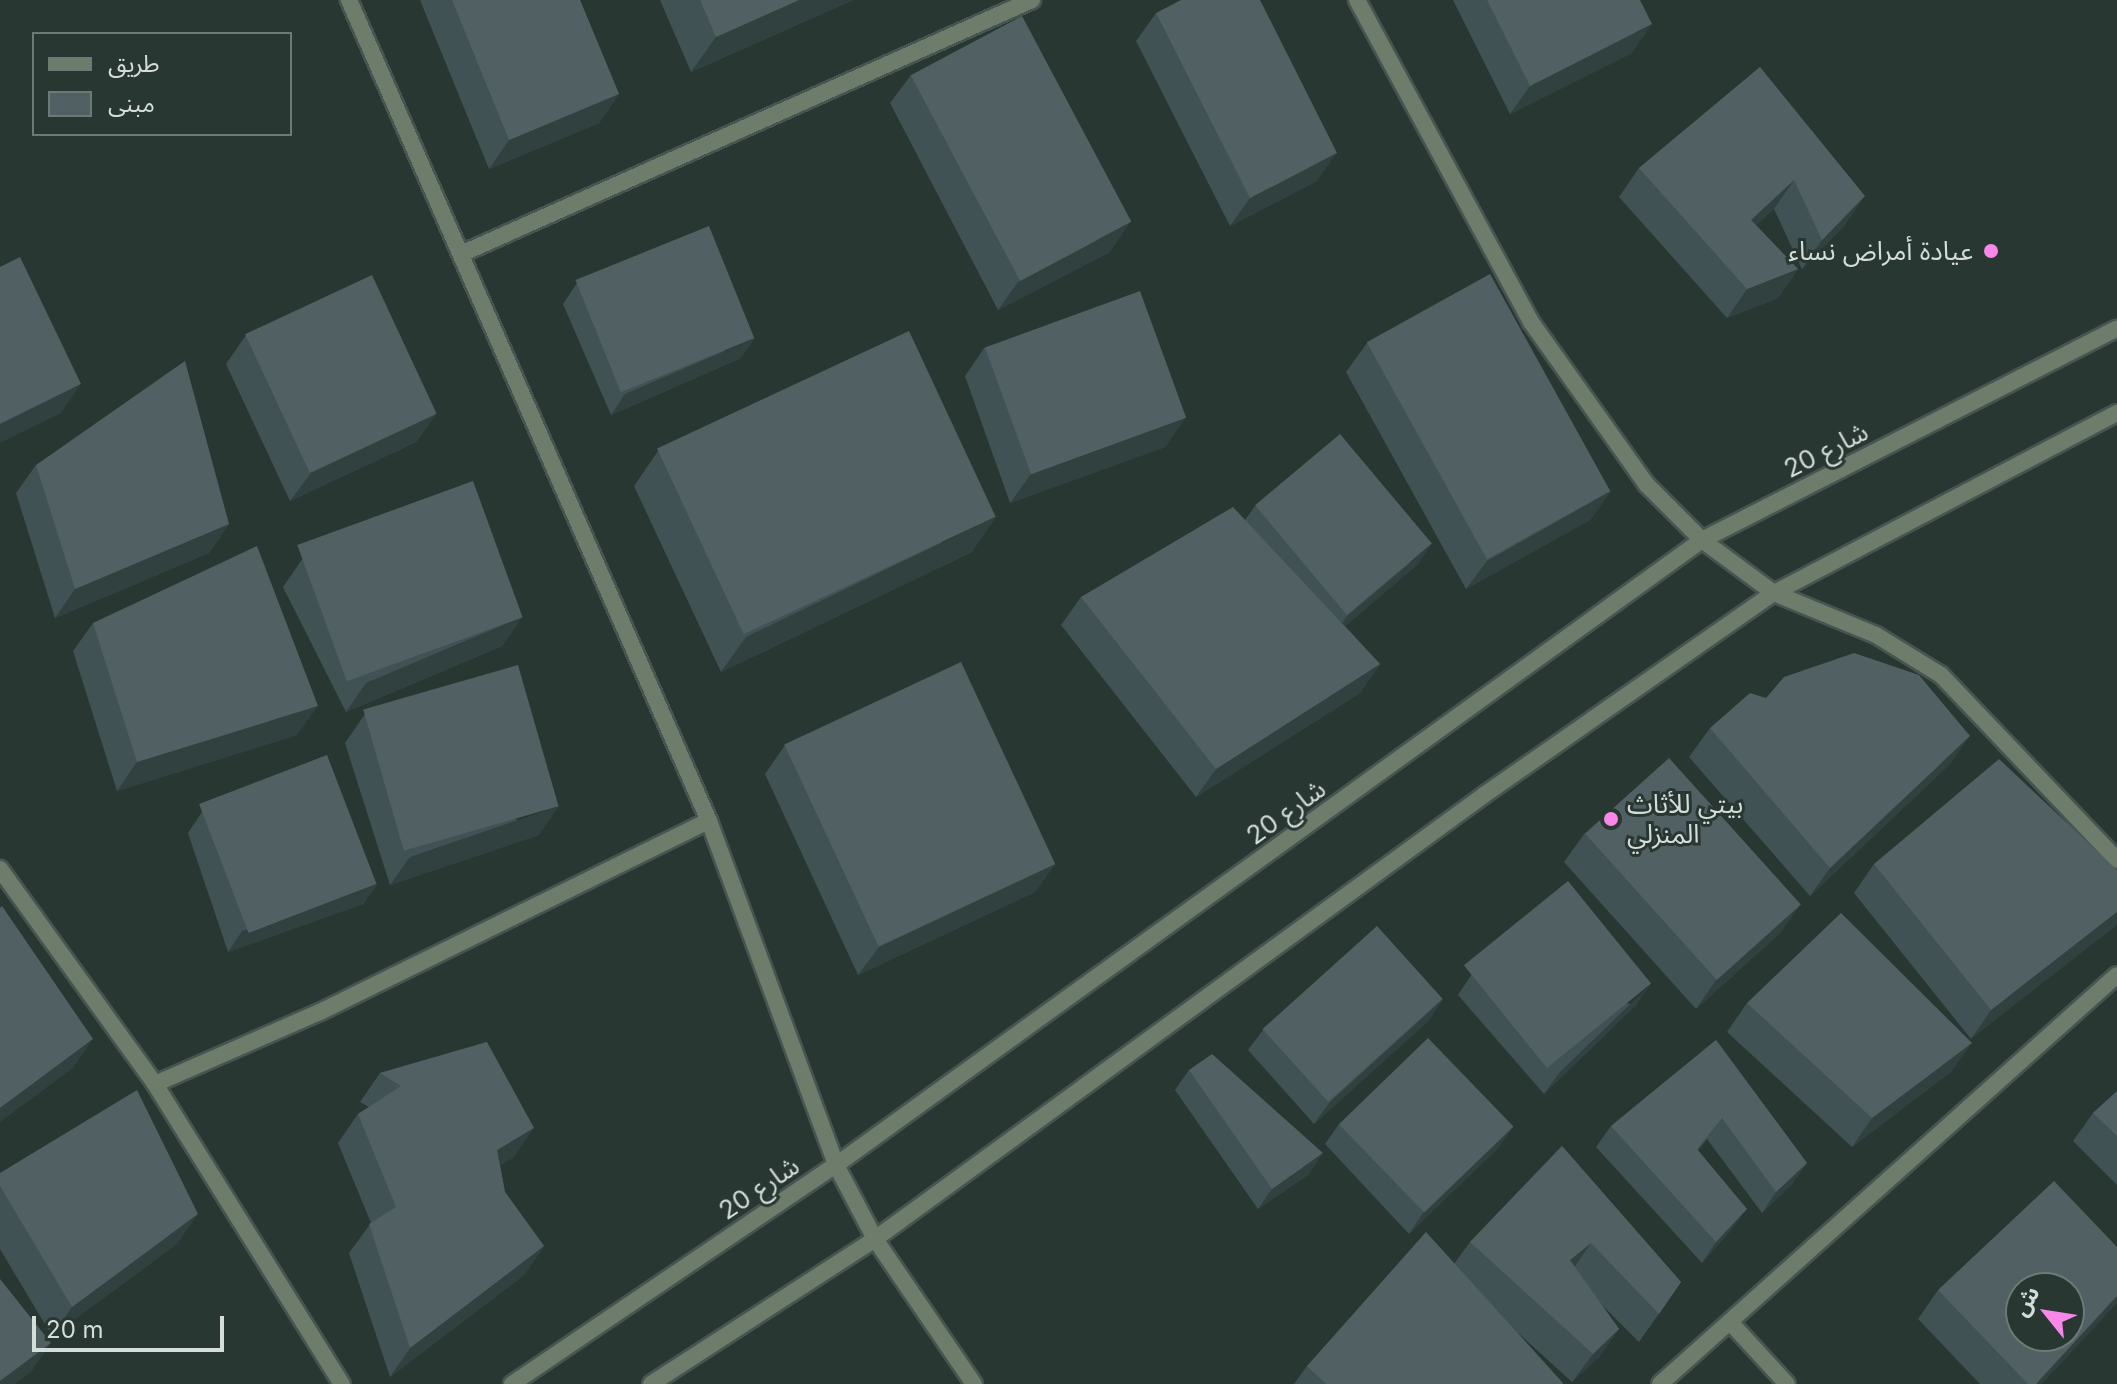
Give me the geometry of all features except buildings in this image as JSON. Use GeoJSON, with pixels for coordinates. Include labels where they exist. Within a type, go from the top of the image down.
{"type":"FeatureCollection","features":[{"type":"Feature","properties":{"kind":"street"},"geometry":{"type":"LineString","coordinates":[[349,0],[709,821],[836,1165],[875,1239],[974,1384]]}},
{"type":"Feature","properties":{"kind":"street"},"geometry":{"type":"LineString","coordinates":[[461,254],[1032,0]]}},
{"type":"Feature","properties":{"kind":"street"},"geometry":{"type":"LineString","coordinates":[[1357,0],[1531,322],[1646,484],[1702,540],[1774,593],[1876,635],[1941,675],[2117,860]]}},
{"type":"Feature","properties":{"kind":"street","name":"شارع 20"},"geometry":{"type":"LineString","coordinates":[[512,1384],[836,1165],[1702,540],[2117,329]]}},
{"type":"Feature","properties":{"kind":"street"},"geometry":{"type":"LineString","coordinates":[[651,1384],[875,1239],[1484,795],[1774,593],[2117,413]]}},
{"type":"Feature","properties":{"kind":"street"},"geometry":{"type":"LineString","coordinates":[[155,1084],[320,1012],[709,821]]}},
{"type":"Feature","properties":{"kind":"street"},"geometry":{"type":"LineString","coordinates":[[0,869],[155,1084],[342,1384]]}},
{"type":"Feature","properties":{"kind":"street"},"geometry":{"type":"LineString","coordinates":[[1660,1384],[2117,975]]}},
{"type":"Feature","properties":{"kind":"street"},"geometry":{"type":"LineString","coordinates":[[1730,1322],[1787,1384]]}},
{"type":"Feature","properties":{"kind":"place","name":"عيادة أمراض نساء"},"geometry":{"type":"Point","coordinates":[1991,251]}},
{"type":"Feature","properties":{"kind":"place","name":"بيتي للأثاث المنزلي"},"geometry":{"type":"Point","coordinates":[1611,819]}}]}
